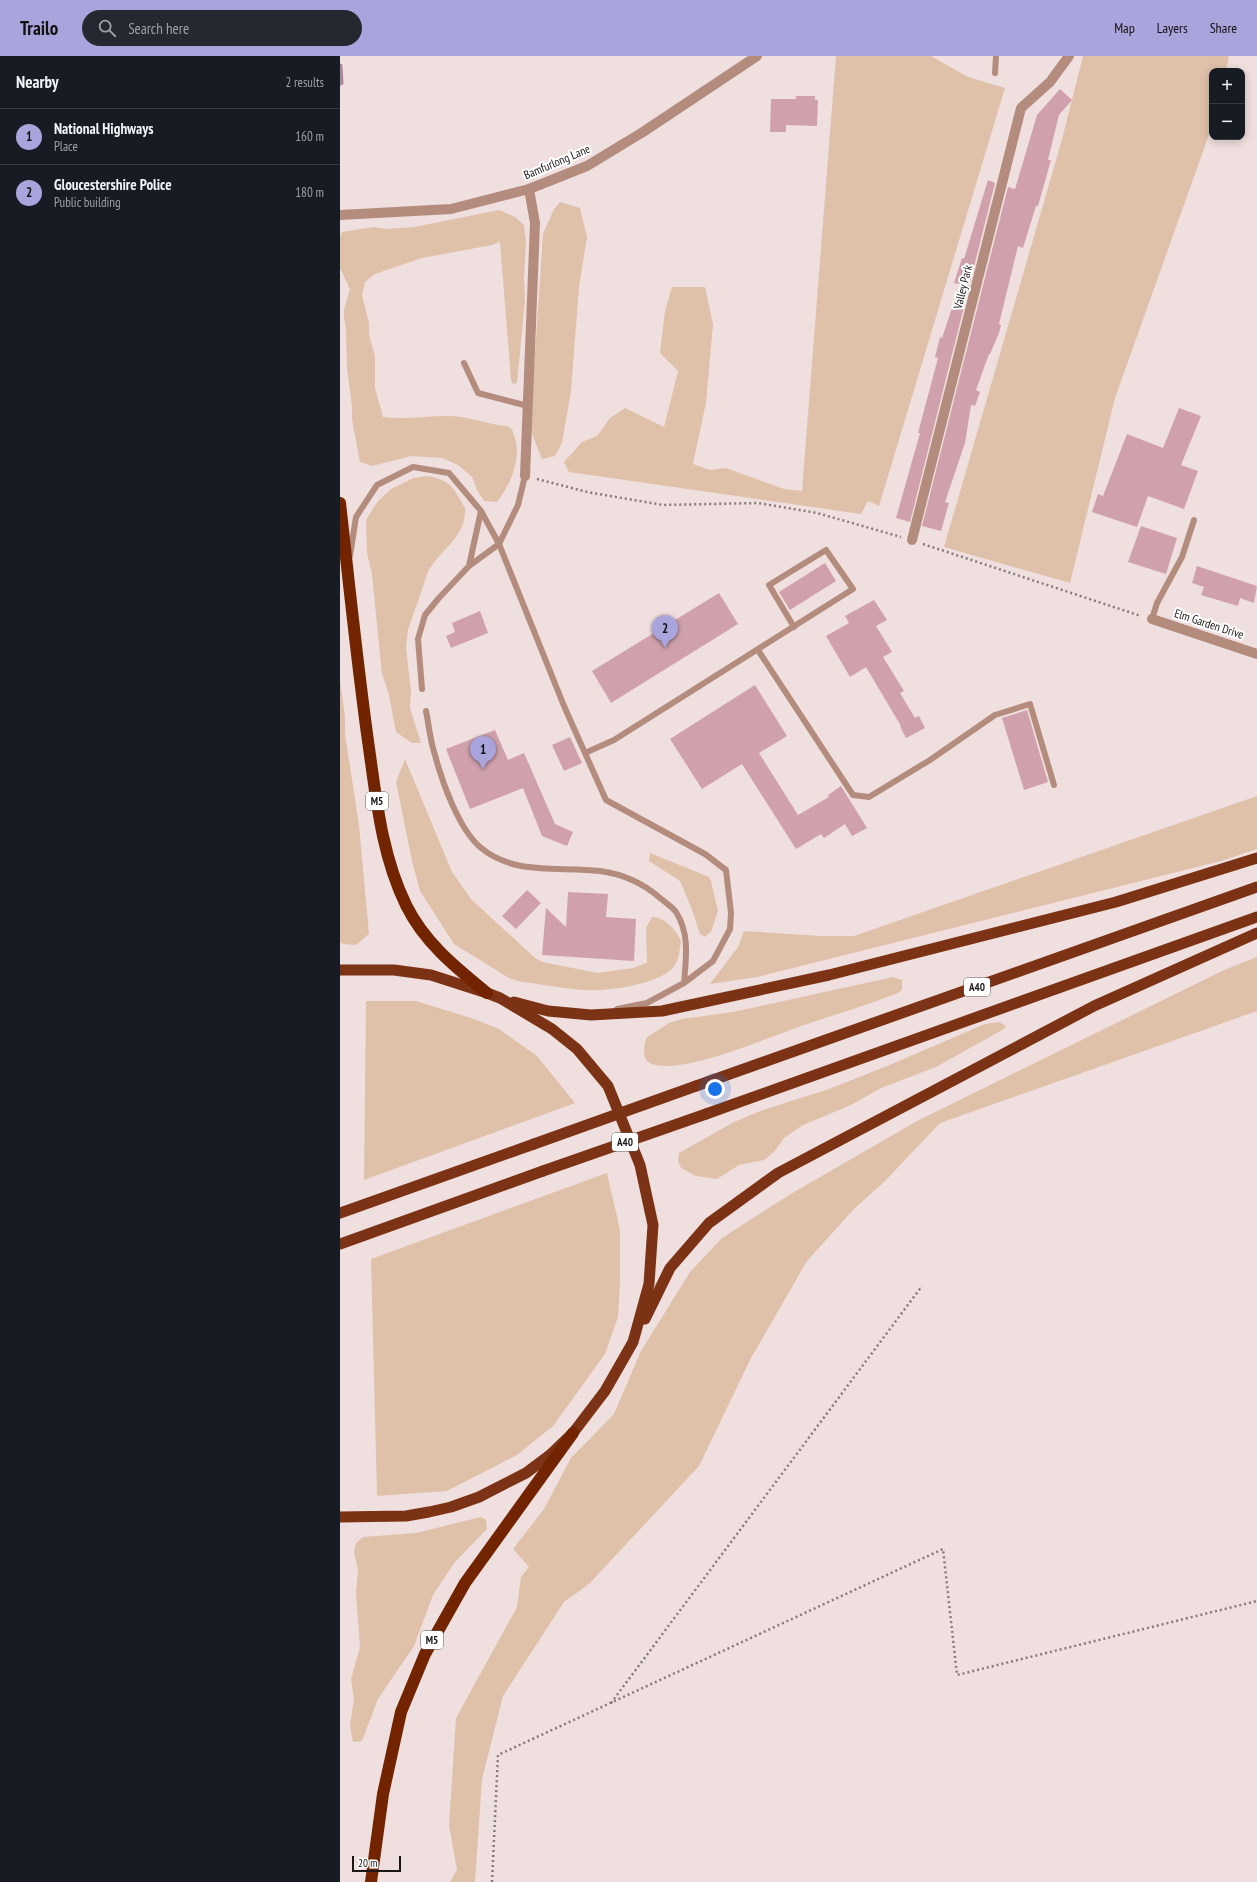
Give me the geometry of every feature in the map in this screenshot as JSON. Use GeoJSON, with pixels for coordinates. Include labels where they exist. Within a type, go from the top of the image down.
{"type":"FeatureCollection","features":[{"type":"Feature","properties":{"kind":"highway","name":"M5"},"geometry":{"type":"LineString","coordinates":[[340,503],[357,660],[379,817],[392,871],[406,906],[433,946],[454,967],[487,993]]}},
{"type":"Feature","properties":{"kind":"highway"},"geometry":{"type":"LineString","coordinates":[[340,970],[394,970],[431,975],[500,998],[548,1011],[591,1015],[662,1011],[829,975],[1116,902],[1257,858]]}},
{"type":"Feature","properties":{"kind":"highway","name":"A40"},"geometry":{"type":"LineString","coordinates":[[340,1213],[1257,887]]}},
{"type":"Feature","properties":{"kind":"highway","name":"A40"},"geometry":{"type":"LineString","coordinates":[[340,1244],[1257,917]]}},
{"type":"Feature","properties":{"kind":"highway"},"geometry":{"type":"LineString","coordinates":[[340,1517],[382,1517],[429,1512],[451,1507],[479,1497],[526,1473],[550,1455],[573,1433],[605,1391],[633,1342],[670,1268],[709,1223],[778,1173],[1094,1006],[1257,934]]}},
{"type":"Feature","properties":{"kind":"highway"},"geometry":{"type":"LineString","coordinates":[[500,998],[552,1029],[577,1049],[608,1086],[640,1164],[653,1225],[649,1284],[633,1342]]}},
{"type":"Feature","properties":{"kind":"highway","name":"M5"},"geometry":{"type":"LineString","coordinates":[[371,1882],[383,1794],[401,1712],[425,1654],[465,1582],[573,1433]]}},
{"type":"Feature","properties":{"kind":"street","name":"Bamfurlong Lane"},"geometry":{"type":"LineString","coordinates":[[340,215],[374,215],[451,209],[529,189],[587,166],[643,132],[757,56]]}},
{"type":"Feature","properties":{"kind":"street","name":"Valley Park"},"geometry":{"type":"LineString","coordinates":[[912,540],[1021,108],[1050,82],[1069,56]]}},
{"type":"Feature","properties":{"kind":"street"},"geometry":{"type":"LineString","coordinates":[[525,476],[535,223],[529,189]]}},
{"type":"Feature","properties":{"kind":"street","name":"Elm Garden Drive"},"geometry":{"type":"LineString","coordinates":[[1152,619],[1257,654]]}},
{"type":"Feature","properties":{"kind":"lane"},"geometry":{"type":"LineString","coordinates":[[995,73],[996,56]]}},
{"type":"Feature","properties":{"kind":"lane"},"geometry":{"type":"LineString","coordinates":[[464,363],[478,393],[528,406]]}},
{"type":"Feature","properties":{"kind":"lane"},"geometry":{"type":"LineString","coordinates":[[348,574],[356,517],[377,485],[413,468],[449,473],[481,511],[499,544],[585,753],[606,800],[705,854],[726,870],[731,913],[730,929],[713,961],[684,983],[647,1003],[591,1015]]}},
{"type":"Feature","properties":{"kind":"lane"},"geometry":{"type":"LineString","coordinates":[[422,689],[418,639],[425,615],[468,566],[499,544],[518,505],[525,476]]}},
{"type":"Feature","properties":{"kind":"lane"},"geometry":{"type":"LineString","coordinates":[[468,566],[481,511]]}},
{"type":"Feature","properties":{"kind":"lane"},"geometry":{"type":"LineString","coordinates":[[1152,619],[1157,603],[1182,557],[1194,520]]}},
{"type":"Feature","properties":{"kind":"lane"},"geometry":{"type":"LineString","coordinates":[[585,753],[614,740],[853,590],[826,550],[769,585],[794,627]]}},
{"type":"Feature","properties":{"kind":"lane"},"geometry":{"type":"LineString","coordinates":[[758,650],[854,795],[869,797],[930,760],[995,715],[1030,704],[1054,785]]}},
{"type":"Feature","properties":{"kind":"lane"},"geometry":{"type":"LineString","coordinates":[[426,711],[434,755],[459,820],[480,846],[503,861],[540,869],[600,871],[630,879],[652,891],[675,912],[686,933],[684,983]]}},
{"type":"Feature","properties":{"kind":"path"},"geometry":{"type":"LineString","coordinates":[[525,476],[587,492],[663,505],[758,503],[817,513],[912,540],[1152,619]]}},
{"type":"Feature","properties":{"kind":"path"},"geometry":{"type":"LineString","coordinates":[[611,1703],[922,1286]]}},
{"type":"Feature","properties":{"kind":"path"},"geometry":{"type":"LineString","coordinates":[[492,1882],[498,1755],[943,1549],[957,1675],[1257,1601]]}},
{"type":"Feature","properties":{"kind":"shaded area"},"geometry":{"type":"Polygon","coordinates":[[[836,56],[931,56],[968,77],[1005,88],[879,506],[868,501],[861,514],[569,472],[564,462],[582,442],[597,436],[610,418],[625,408],[664,427],[678,371],[660,353],[665,311],[672,287],[705,287],[713,324],[706,403],[693,464],[710,470],[726,468],[784,489],[802,491],[836,56]]]}},
{"type":"Feature","properties":{"kind":"shaded area"},"geometry":{"type":"Polygon","coordinates":[[[1083,56],[1229,56],[1227,68],[1209,68],[1209,135],[1115,398],[1070,583],[944,547],[1061,143],[1083,56]]]}},
{"type":"Feature","properties":{"kind":"shaded area"},"geometry":{"type":"Polygon","coordinates":[[[560,202],[580,208],[587,237],[579,287],[571,391],[562,443],[555,456],[542,459],[530,429],[543,234],[554,209],[560,202]]]}},
{"type":"Feature","properties":{"kind":"shaded area"},"geometry":{"type":"Polygon","coordinates":[[[499,210],[515,217],[524,225],[526,242],[524,278],[525,300],[517,383],[513,384],[511,380],[500,242],[492,245],[422,258],[375,274],[365,282],[362,295],[369,323],[369,335],[375,356],[375,388],[383,417],[399,418],[454,416],[507,426],[512,429],[517,447],[517,457],[514,471],[505,491],[497,502],[484,501],[477,490],[472,477],[458,465],[442,458],[411,456],[372,466],[360,462],[352,420],[352,407],[347,368],[346,328],[344,319],[344,310],[350,289],[340,268],[340,237],[342,232],[374,227],[387,229],[414,227],[499,210]]]}},
{"type":"Feature","properties":{"kind":"shaded area"},"geometry":{"type":"Polygon","coordinates":[[[427,476],[442,480],[451,486],[465,508],[462,527],[428,572],[408,630],[406,648],[411,691],[410,708],[421,743],[412,743],[396,732],[389,695],[382,674],[372,574],[367,553],[366,520],[378,501],[391,489],[414,478],[427,476]]]}},
{"type":"Feature","properties":{"kind":"shaded area"},"geometry":{"type":"Polygon","coordinates":[[[340,681],[345,716],[345,734],[359,825],[369,934],[356,945],[344,944],[340,942],[340,681]]]}},
{"type":"Feature","properties":{"kind":"shaded area"},"geometry":{"type":"Polygon","coordinates":[[[405,759],[452,872],[471,899],[535,958],[543,962],[597,973],[633,968],[647,963],[646,928],[652,917],[661,919],[670,925],[681,941],[675,965],[668,972],[658,978],[632,986],[604,990],[582,990],[518,981],[509,978],[454,944],[420,891],[412,861],[396,782],[405,759]]]}},
{"type":"Feature","properties":{"kind":"shaded area"},"geometry":{"type":"Polygon","coordinates":[[[1257,796],[1257,849],[1221,861],[757,977],[710,984],[738,947],[744,931],[821,936],[854,936],[1257,796]]]}},
{"type":"Feature","properties":{"kind":"shaded area"},"geometry":{"type":"Polygon","coordinates":[[[650,853],[709,877],[718,911],[711,932],[704,937],[700,934],[680,881],[649,861],[650,853]]]}},
{"type":"Feature","properties":{"kind":"shaded area"},"geometry":{"type":"Polygon","coordinates":[[[1257,957],[1257,1011],[940,1123],[884,1182],[854,1209],[807,1261],[751,1358],[699,1466],[589,1584],[564,1602],[503,1696],[482,1779],[475,1882],[450,1882],[457,1870],[449,1825],[456,1718],[517,1607],[521,1577],[529,1567],[513,1549],[544,1509],[571,1458],[614,1414],[641,1351],[690,1272],[722,1238],[789,1195],[917,1121],[1224,970],[1257,957]]]}},
{"type":"Feature","properties":{"kind":"shaded area"},"geometry":{"type":"Polygon","coordinates":[[[893,977],[902,980],[902,989],[900,992],[727,1053],[684,1064],[666,1066],[652,1064],[646,1060],[644,1049],[646,1038],[669,1023],[682,1019],[733,1012],[893,977]]]}},
{"type":"Feature","properties":{"kind":"shaded area"},"geometry":{"type":"Polygon","coordinates":[[[366,1001],[416,1001],[474,1019],[499,1029],[537,1056],[575,1103],[364,1180],[366,1001]]]}},
{"type":"Feature","properties":{"kind":"shaded area"},"geometry":{"type":"Polygon","coordinates":[[[999,1022],[1006,1026],[1004,1029],[936,1067],[881,1088],[851,1105],[803,1125],[784,1138],[774,1152],[764,1160],[739,1165],[717,1179],[696,1176],[681,1168],[678,1161],[679,1153],[734,1122],[763,1110],[829,1089],[985,1024],[999,1022]]]}},
{"type":"Feature","properties":{"kind":"shaded area"},"geometry":{"type":"Polygon","coordinates":[[[607,1173],[620,1230],[620,1282],[618,1317],[605,1354],[553,1426],[517,1455],[447,1491],[377,1496],[371,1259],[607,1173]]]}},
{"type":"Feature","properties":{"kind":"shaded area"},"geometry":{"type":"Polygon","coordinates":[[[481,1517],[486,1520],[487,1529],[455,1562],[433,1595],[414,1646],[378,1699],[362,1741],[353,1742],[350,1725],[354,1699],[351,1679],[360,1647],[356,1593],[358,1570],[354,1552],[356,1543],[363,1537],[416,1533],[481,1517]]]}},
{"type":"Feature","properties":{"kind":"building"},"geometry":{"type":"Polygon","coordinates":[[[1060,89],[1072,100],[1059,115],[1048,160],[1051,160],[1038,206],[1036,206],[1023,248],[1018,246],[999,324],[1001,325],[999,333],[989,354],[976,390],[980,392],[975,406],[971,405],[965,443],[945,502],[949,503],[941,531],[922,526],[1008,187],[1015,189],[1037,115],[1060,89]]]}},
{"type":"Feature","properties":{"kind":"building"},"geometry":{"type":"Polygon","coordinates":[[[796,96],[815,96],[815,100],[818,100],[817,126],[786,125],[786,132],[770,132],[771,99],[796,99],[796,96]]]}},
{"type":"Feature","properties":{"kind":"building"},"geometry":{"type":"Polygon","coordinates":[[[988,180],[995,183],[910,522],[896,518],[920,433],[918,433],[938,358],[935,357],[940,337],[942,338],[960,284],[954,283],[962,258],[964,259],[988,180]]]}},
{"type":"Feature","properties":{"kind":"building"},"geometry":{"type":"Polygon","coordinates":[[[1179,408],[1201,416],[1181,465],[1198,471],[1184,509],[1148,496],[1137,527],[1092,512],[1098,494],[1103,496],[1127,434],[1163,448],[1179,408]]]}},
{"type":"Feature","properties":{"kind":"building"},"geometry":{"type":"Polygon","coordinates":[[[1141,526],[1177,538],[1166,574],[1128,562],[1141,526]]]}},
{"type":"Feature","properties":{"kind":"building"},"geometry":{"type":"Polygon","coordinates":[[[825,563],[836,581],[790,610],[779,592],[825,563]]]}},
{"type":"Feature","properties":{"kind":"building"},"geometry":{"type":"Polygon","coordinates":[[[1197,566],[1257,586],[1254,603],[1240,598],[1238,606],[1201,595],[1204,587],[1192,583],[1197,566]]]}},
{"type":"Feature","properties":{"kind":"building"},"geometry":{"type":"Polygon","coordinates":[[[719,593],[738,624],[611,703],[592,671],[719,593]]]}},
{"type":"Feature","properties":{"kind":"building"},"geometry":{"type":"Polygon","coordinates":[[[874,600],[887,620],[876,626],[892,652],[883,657],[904,691],[900,693],[915,718],[919,716],[925,728],[906,738],[901,726],[866,667],[850,677],[826,636],[849,623],[845,616],[874,600]]]}},
{"type":"Feature","properties":{"kind":"building"},"geometry":{"type":"Polygon","coordinates":[[[480,611],[488,633],[451,648],[446,636],[455,632],[452,623],[480,611]]]}},
{"type":"Feature","properties":{"kind":"building"},"geometry":{"type":"Polygon","coordinates":[[[755,685],[787,736],[759,753],[798,815],[829,797],[828,795],[841,786],[867,828],[852,836],[845,824],[824,838],[821,834],[796,849],[742,764],[702,789],[670,739],[755,685]]]}},
{"type":"Feature","properties":{"kind":"building"},"geometry":{"type":"Polygon","coordinates":[[[1027,710],[1048,782],[1024,790],[1002,718],[1027,710]]]}},
{"type":"Feature","properties":{"kind":"building"},"geometry":{"type":"Polygon","coordinates":[[[495,730],[508,760],[524,753],[555,824],[573,832],[567,846],[542,836],[523,788],[470,809],[446,749],[495,730]]]}},
{"type":"Feature","properties":{"kind":"building"},"geometry":{"type":"Polygon","coordinates":[[[570,737],[582,763],[564,771],[552,745],[570,737]]]}},
{"type":"Feature","properties":{"kind":"building"},"geometry":{"type":"Polygon","coordinates":[[[527,890],[541,903],[516,929],[502,916],[527,890]]]}},
{"type":"Feature","properties":{"kind":"building"},"geometry":{"type":"Polygon","coordinates":[[[568,892],[608,894],[606,917],[636,919],[634,961],[542,955],[546,908],[566,927],[568,892]]]}},
{"type":"Feature","properties":{"kind":"waterway"},"geometry":{"type":"LineString","coordinates":[[340,66],[341,83]]}},
{"type":"Feature","properties":{"kind":"place","name":"Gloucestershire Police"},"geometry":{"type":"Point","coordinates":[665,648]}},
{"type":"Feature","properties":{"kind":"place","name":"National Highways"},"geometry":{"type":"Point","coordinates":[483,769]}}]}
